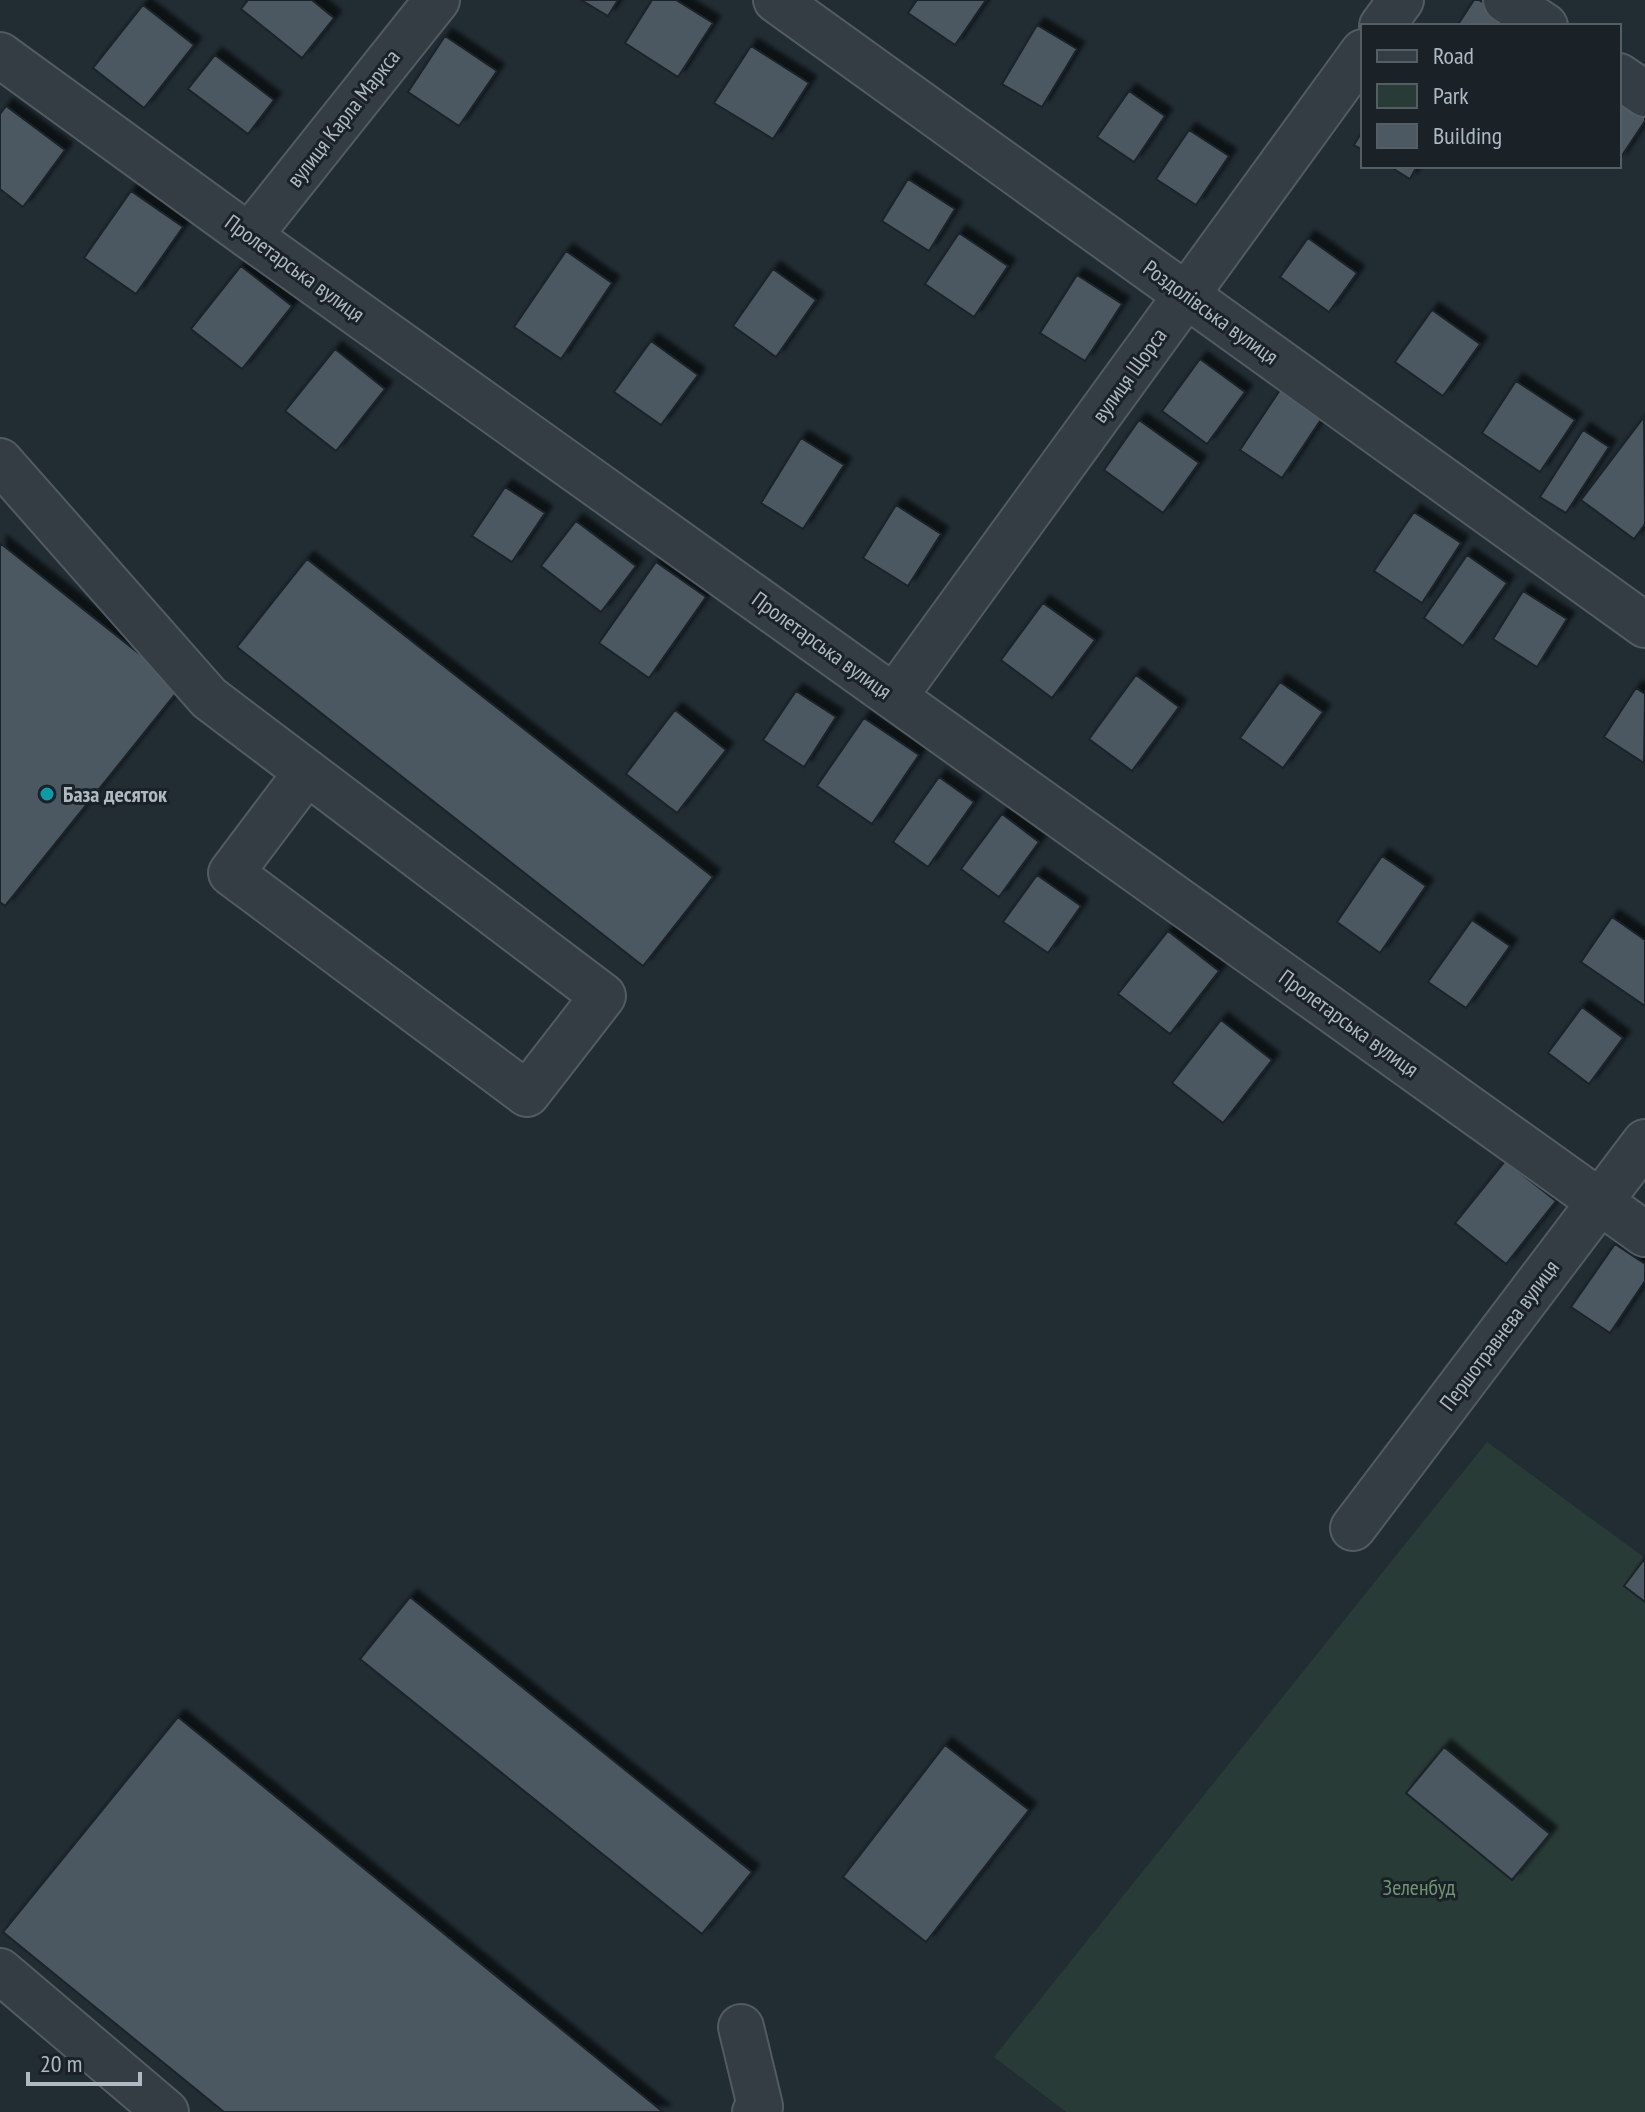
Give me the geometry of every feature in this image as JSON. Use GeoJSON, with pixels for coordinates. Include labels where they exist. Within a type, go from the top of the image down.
{"type":"FeatureCollection","features":[{"type":"Feature","properties":{"kind":"street","name":"вулиця Карла Маркса"},"geometry":{"type":"LineString","coordinates":[[249,236],[437,0]]}},
{"type":"Feature","properties":{"kind":"street","name":"Роздолівська вулиця"},"geometry":{"type":"LineString","coordinates":[[776,0],[1645,625]]}},
{"type":"Feature","properties":{"kind":"street"},"geometry":{"type":"LineString","coordinates":[[1383,24],[1401,0]]}},
{"type":"Feature","properties":{"kind":"street"},"geometry":{"type":"LineString","coordinates":[[1506,0],[1542,24]]}},
{"type":"Feature","properties":{"kind":"street","name":"Пролетарська вулиця"},"geometry":{"type":"LineString","coordinates":[[0,55],[1645,1234]]}},
{"type":"Feature","properties":{"kind":"street","name":"вулиця Щорса"},"geometry":{"type":"LineString","coordinates":[[894,697],[1361,55]]}},
{"type":"Feature","properties":{"kind":"street"},"geometry":{"type":"LineString","coordinates":[[1621,77],[1645,94]]}},
{"type":"Feature","properties":{"kind":"street"},"geometry":{"type":"LineString","coordinates":[[0,461],[209,698],[307,772],[603,996],[527,1094],[231,873],[307,772]]}},
{"type":"Feature","properties":{"kind":"street","name":"Першотравнева вулиця"},"geometry":{"type":"LineString","coordinates":[[1353,1528],[1645,1142]]}},
{"type":"Feature","properties":{"kind":"street"},"geometry":{"type":"LineString","coordinates":[[0,1971],[166,2112]]}},
{"type":"Feature","properties":{"kind":"street"},"geometry":{"type":"LineString","coordinates":[[741,2027],[760,2106],[755,2112]]}},
{"type":"Feature","properties":{"kind":"green space","name":"Зеленбуд"},"geometry":{"type":"Polygon","coordinates":[[[1487,1442],[1645,1558],[1645,2112],[1066,2112],[994,2057],[1487,1442]]]}},
{"type":"Feature","properties":{"kind":"building"},"geometry":{"type":"Polygon","coordinates":[[[248,0],[312,0],[334,18],[302,58],[241,9],[248,0]]]}},
{"type":"Feature","properties":{"kind":"building"},"geometry":{"type":"Polygon","coordinates":[[[581,0],[618,0],[608,16],[581,0]]]}},
{"type":"Feature","properties":{"kind":"building"},"geometry":{"type":"Polygon","coordinates":[[[652,0],[676,0],[713,23],[678,77],[625,43],[652,0]]]}},
{"type":"Feature","properties":{"kind":"building"},"geometry":{"type":"Polygon","coordinates":[[[917,0],[986,0],[955,45],[908,13],[917,0]]]}},
{"type":"Feature","properties":{"kind":"building"},"geometry":{"type":"Polygon","coordinates":[[[1474,0],[1479,0],[1517,24],[1458,24],[1474,0]]]}},
{"type":"Feature","properties":{"kind":"building"},"geometry":{"type":"Polygon","coordinates":[[[143,5],[194,45],[144,108],[93,68],[143,5]]]}},
{"type":"Feature","properties":{"kind":"building"},"geometry":{"type":"Polygon","coordinates":[[[1037,25],[1077,49],[1042,107],[1002,84],[1037,25]]]}},
{"type":"Feature","properties":{"kind":"building"},"geometry":{"type":"Polygon","coordinates":[[[445,36],[497,71],[459,126],[408,92],[445,36]]]}},
{"type":"Feature","properties":{"kind":"building"},"geometry":{"type":"Polygon","coordinates":[[[751,46],[809,83],[773,139],[714,103],[751,46]]]}},
{"type":"Feature","properties":{"kind":"building"},"geometry":{"type":"Polygon","coordinates":[[[215,55],[274,100],[248,134],[188,89],[215,55]]]}},
{"type":"Feature","properties":{"kind":"building"},"geometry":{"type":"Polygon","coordinates":[[[1129,91],[1165,116],[1134,162],[1097,137],[1129,91]]]}},
{"type":"Feature","properties":{"kind":"building"},"geometry":{"type":"Polygon","coordinates":[[[1621,91],[1645,107],[1645,121],[1621,157],[1621,91]]]}},
{"type":"Feature","properties":{"kind":"building"},"geometry":{"type":"Polygon","coordinates":[[[6,106],[65,150],[23,207],[0,189],[0,114],[6,106]]]}},
{"type":"Feature","properties":{"kind":"building"},"geometry":{"type":"Polygon","coordinates":[[[1189,130],[1229,156],[1196,205],[1156,179],[1189,130]]]}},
{"type":"Feature","properties":{"kind":"building"},"geometry":{"type":"Polygon","coordinates":[[[1361,133],[1361,149],[1354,145],[1361,133]]]}},
{"type":"Feature","properties":{"kind":"building"},"geometry":{"type":"Polygon","coordinates":[[[1392,168],[1416,168],[1410,179],[1392,168]]]}},
{"type":"Feature","properties":{"kind":"building"},"geometry":{"type":"Polygon","coordinates":[[[908,179],[955,209],[929,251],[882,221],[908,179]]]}},
{"type":"Feature","properties":{"kind":"building"},"geometry":{"type":"Polygon","coordinates":[[[131,191],[183,227],[136,294],[84,258],[131,191]]]}},
{"type":"Feature","properties":{"kind":"building"},"geometry":{"type":"Polygon","coordinates":[[[959,233],[1008,266],[974,317],[925,284],[959,233]]]}},
{"type":"Feature","properties":{"kind":"building"},"geometry":{"type":"Polygon","coordinates":[[[1308,238],[1357,273],[1329,312],[1280,277],[1308,238]]]}},
{"type":"Feature","properties":{"kind":"building"},"geometry":{"type":"Polygon","coordinates":[[[566,251],[612,283],[561,359],[514,327],[566,251]]]}},
{"type":"Feature","properties":{"kind":"building"},"geometry":{"type":"Polygon","coordinates":[[[241,266],[292,306],[242,369],[191,329],[241,266]]]}},
{"type":"Feature","properties":{"kind":"building"},"geometry":{"type":"Polygon","coordinates":[[[773,269],[816,300],[776,357],[733,326],[773,269]]]}},
{"type":"Feature","properties":{"kind":"building"},"geometry":{"type":"Polygon","coordinates":[[[1077,275],[1122,304],[1085,361],[1040,333],[1077,275]]]}},
{"type":"Feature","properties":{"kind":"building"},"geometry":{"type":"Polygon","coordinates":[[[1432,310],[1480,344],[1443,396],[1395,362],[1432,310]]]}},
{"type":"Feature","properties":{"kind":"building"},"geometry":{"type":"Polygon","coordinates":[[[651,341],[698,375],[661,425],[614,392],[651,341]]]}},
{"type":"Feature","properties":{"kind":"building"},"geometry":{"type":"Polygon","coordinates":[[[335,349],[385,389],[336,451],[285,411],[335,349]]]}},
{"type":"Feature","properties":{"kind":"building"},"geometry":{"type":"Polygon","coordinates":[[[1200,359],[1245,392],[1207,444],[1162,411],[1200,359]]]}},
{"type":"Feature","properties":{"kind":"building"},"geometry":{"type":"Polygon","coordinates":[[[1516,381],[1575,420],[1540,472],[1482,433],[1516,381]]]}},
{"type":"Feature","properties":{"kind":"building"},"geometry":{"type":"Polygon","coordinates":[[[1280,390],[1322,418],[1282,478],[1240,450],[1280,390]]]}},
{"type":"Feature","properties":{"kind":"building"},"geometry":{"type":"Polygon","coordinates":[[[1644,417],[1645,524],[1634,539],[1581,500],[1644,417]]]}},
{"type":"Feature","properties":{"kind":"building"},"geometry":{"type":"Polygon","coordinates":[[[1139,420],[1199,463],[1163,513],[1104,470],[1139,420]]]}},
{"type":"Feature","properties":{"kind":"building"},"geometry":{"type":"Polygon","coordinates":[[[1583,430],[1609,447],[1566,513],[1540,497],[1583,430]]]}},
{"type":"Feature","properties":{"kind":"building"},"geometry":{"type":"Polygon","coordinates":[[[801,438],[844,465],[803,529],[761,503],[801,438]]]}},
{"type":"Feature","properties":{"kind":"building"},"geometry":{"type":"Polygon","coordinates":[[[505,487],[545,513],[512,562],[472,536],[505,487]]]}},
{"type":"Feature","properties":{"kind":"building"},"geometry":{"type":"Polygon","coordinates":[[[896,505],[941,534],[908,586],[863,558],[896,505]]]}},
{"type":"Feature","properties":{"kind":"building"},"geometry":{"type":"Polygon","coordinates":[[[1414,512],[1461,543],[1422,603],[1374,571],[1414,512]]]}},
{"type":"Feature","properties":{"kind":"building"},"geometry":{"type":"Polygon","coordinates":[[[576,521],[636,566],[601,612],[541,566],[576,521]]]}},
{"type":"Feature","properties":{"kind":"building","name":"База десяток"},"geometry":{"type":"Polygon","coordinates":[[[0,543],[181,687],[5,906],[0,902],[0,543]]]}},
{"type":"Feature","properties":{"kind":"building"},"geometry":{"type":"Polygon","coordinates":[[[1467,555],[1507,583],[1463,646],[1424,618],[1467,555]]]}},
{"type":"Feature","properties":{"kind":"building"},"geometry":{"type":"Polygon","coordinates":[[[307,559],[713,877],[643,966],[237,647],[307,559]]]}},
{"type":"Feature","properties":{"kind":"building"},"geometry":{"type":"Polygon","coordinates":[[[656,562],[706,597],[649,678],[599,643],[656,562]]]}},
{"type":"Feature","properties":{"kind":"building"},"geometry":{"type":"Polygon","coordinates":[[[1523,591],[1567,619],[1537,667],[1493,639],[1523,591]]]}},
{"type":"Feature","properties":{"kind":"building"},"geometry":{"type":"Polygon","coordinates":[[[1043,603],[1095,640],[1052,698],[1001,660],[1043,603]]]}},
{"type":"Feature","properties":{"kind":"building"},"geometry":{"type":"Polygon","coordinates":[[[1136,675],[1179,707],[1132,771],[1089,739],[1136,675]]]}},
{"type":"Feature","properties":{"kind":"building"},"geometry":{"type":"Polygon","coordinates":[[[1280,682],[1323,712],[1283,768],[1240,738],[1280,682]]]}},
{"type":"Feature","properties":{"kind":"building"},"geometry":{"type":"Polygon","coordinates":[[[1636,688],[1645,694],[1644,763],[1604,737],[1636,688]]]}},
{"type":"Feature","properties":{"kind":"building"},"geometry":{"type":"Polygon","coordinates":[[[796,691],[836,717],[804,767],[763,740],[796,691]]]}},
{"type":"Feature","properties":{"kind":"building"},"geometry":{"type":"Polygon","coordinates":[[[675,710],[726,750],[677,813],[626,774],[675,710]]]}},
{"type":"Feature","properties":{"kind":"building"},"geometry":{"type":"Polygon","coordinates":[[[864,718],[919,755],[872,824],[817,786],[864,718]]]}},
{"type":"Feature","properties":{"kind":"building"},"geometry":{"type":"Polygon","coordinates":[[[939,777],[974,802],[928,867],[893,842],[939,777]]]}},
{"type":"Feature","properties":{"kind":"building"},"geometry":{"type":"Polygon","coordinates":[[[1002,814],[1039,842],[999,897],[961,869],[1002,814]]]}},
{"type":"Feature","properties":{"kind":"building"},"geometry":{"type":"Polygon","coordinates":[[[1382,856],[1426,886],[1380,953],[1337,922],[1382,856]]]}},
{"type":"Feature","properties":{"kind":"building"},"geometry":{"type":"Polygon","coordinates":[[[1037,875],[1081,906],[1048,953],[1003,922],[1037,875]]]}},
{"type":"Feature","properties":{"kind":"building"},"geometry":{"type":"Polygon","coordinates":[[[1612,917],[1645,940],[1645,1006],[1581,962],[1612,917]]]}},
{"type":"Feature","properties":{"kind":"building"},"geometry":{"type":"Polygon","coordinates":[[[1472,920],[1510,946],[1466,1008],[1428,982],[1472,920]]]}},
{"type":"Feature","properties":{"kind":"building"},"geometry":{"type":"Polygon","coordinates":[[[1168,931],[1219,971],[1170,1034],[1118,994],[1168,931]]]}},
{"type":"Feature","properties":{"kind":"building"},"geometry":{"type":"Polygon","coordinates":[[[1582,1007],[1623,1038],[1589,1084],[1548,1053],[1582,1007]]]}},
{"type":"Feature","properties":{"kind":"building"},"geometry":{"type":"Polygon","coordinates":[[[1221,1020],[1272,1060],[1223,1123],[1172,1083],[1221,1020]]]}},
{"type":"Feature","properties":{"kind":"building"},"geometry":{"type":"Polygon","coordinates":[[[1505,1161],[1556,1201],[1506,1264],[1455,1223],[1505,1161]]]}},
{"type":"Feature","properties":{"kind":"building"},"geometry":{"type":"Polygon","coordinates":[[[1615,1244],[1645,1264],[1645,1281],[1610,1333],[1571,1307],[1615,1244]]]}},
{"type":"Feature","properties":{"kind":"building"},"geometry":{"type":"Polygon","coordinates":[[[1645,1558],[1645,1602],[1624,1586],[1645,1558]]]}},
{"type":"Feature","properties":{"kind":"building"},"geometry":{"type":"Polygon","coordinates":[[[410,1597],[752,1872],[702,1934],[360,1659],[410,1597]]]}},
{"type":"Feature","properties":{"kind":"building"},"geometry":{"type":"Polygon","coordinates":[[[178,1717],[663,2112],[224,2112],[3,1932],[178,1717]]]}},
{"type":"Feature","properties":{"kind":"building"},"geometry":{"type":"Polygon","coordinates":[[[945,1745],[1029,1810],[926,1942],[843,1877],[945,1745]]]}},
{"type":"Feature","properties":{"kind":"building"},"geometry":{"type":"Polygon","coordinates":[[[1444,1747],[1550,1834],[1512,1880],[1406,1793],[1444,1747]]]}},
{"type":"Feature","properties":{"kind":"place","name":"База десяток"},"geometry":{"type":"Point","coordinates":[47,794]}}]}
